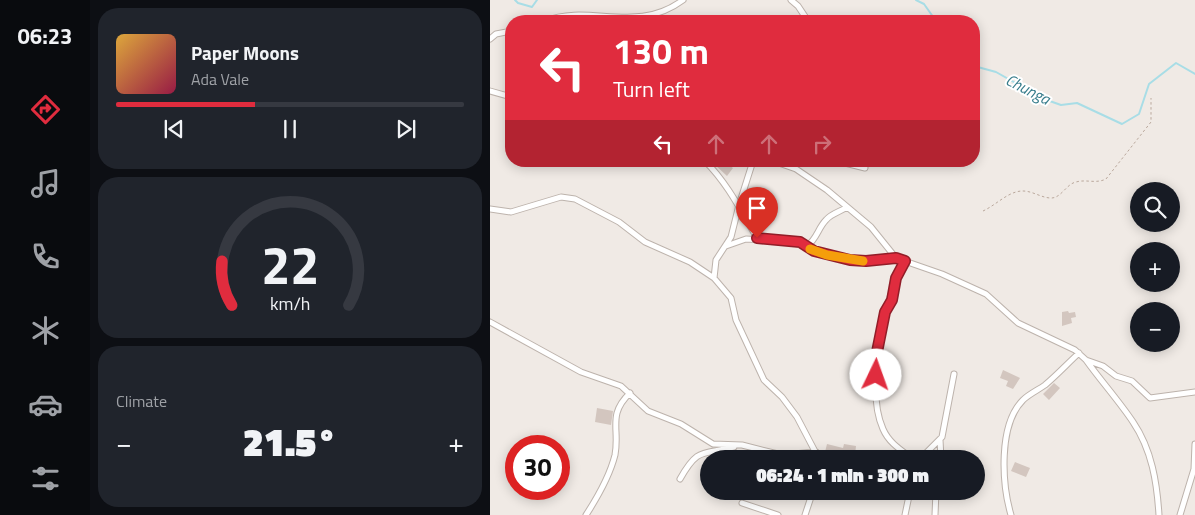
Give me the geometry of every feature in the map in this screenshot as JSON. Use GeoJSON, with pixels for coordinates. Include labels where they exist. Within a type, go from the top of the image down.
{"type":"FeatureCollection","features":[{"type":"Feature","properties":{"kind":"street"},"geometry":{"type":"LineString","coordinates":[[648,15],[660,12],[683,0]]}},
{"type":"Feature","properties":{"kind":"street"},"geometry":{"type":"LineString","coordinates":[[791,0],[804,15]]}},
{"type":"Feature","properties":{"kind":"street"},"geometry":{"type":"LineString","coordinates":[[490,39],[496,34],[505,32]]}},
{"type":"Feature","properties":{"kind":"street"},"geometry":{"type":"LineString","coordinates":[[490,91],[505,95]]}},
{"type":"Feature","properties":{"kind":"street"},"geometry":{"type":"LineString","coordinates":[[711,167],[723,180],[757,238]]}},
{"type":"Feature","properties":{"kind":"street"},"geometry":{"type":"LineString","coordinates":[[714,278],[716,260],[731,236],[738,205],[753,167]]}},
{"type":"Feature","properties":{"kind":"street"},"geometry":{"type":"LineString","coordinates":[[790,167],[815,181],[871,227],[896,258]]}},
{"type":"Feature","properties":{"kind":"street"},"geometry":{"type":"LineString","coordinates":[[861,167],[865,168]]}},
{"type":"Feature","properties":{"kind":"street"},"geometry":{"type":"LineString","coordinates":[[490,209],[511,212],[560,197],[575,199],[619,222],[645,242],[690,262],[714,278],[731,298],[736,320],[764,380],[782,397],[797,417],[815,450]]}},
{"type":"Feature","properties":{"kind":"street"},"geometry":{"type":"LineString","coordinates":[[807,246],[814,242],[821,225],[828,217],[847,208]]}},
{"type":"Feature","properties":{"kind":"street"},"geometry":{"type":"LineString","coordinates":[[726,246],[746,239],[757,238],[800,242],[827,255],[850,260],[866,261],[896,258],[974,288],[997,303],[1018,323],[1079,353],[1134,422],[1144,443],[1155,476],[1159,515]]}},
{"type":"Feature","properties":{"kind":"street"},"geometry":{"type":"LineString","coordinates":[[901,450],[892,442],[882,427],[876,384],[877,352],[885,312],[892,300],[896,278],[905,261]]}},
{"type":"Feature","properties":{"kind":"street"},"geometry":{"type":"LineString","coordinates":[[490,322],[581,372],[621,386],[648,411],[681,424],[713,444],[742,445],[762,450]]}},
{"type":"Feature","properties":{"kind":"street"},"geometry":{"type":"LineString","coordinates":[[1011,515],[1005,494],[1004,474],[1007,436],[1012,417],[1023,400],[1045,385],[1079,353]]}},
{"type":"Feature","properties":{"kind":"street"},"geometry":{"type":"LineString","coordinates":[[1086,360],[1103,366],[1116,376],[1132,381],[1150,398],[1195,392]]}},
{"type":"Feature","properties":{"kind":"street"},"geometry":{"type":"LineString","coordinates":[[941,450],[940,440],[954,374]]}},
{"type":"Feature","properties":{"kind":"street"},"geometry":{"type":"LineString","coordinates":[[586,515],[615,455],[614,422],[618,407],[630,393]]}},
{"type":"Feature","properties":{"kind":"street"},"geometry":{"type":"LineString","coordinates":[[929,450],[940,440]]}},
{"type":"Feature","properties":{"kind":"street"},"geometry":{"type":"LineString","coordinates":[[1180,515],[1194,469],[1195,444]]}},
{"type":"Feature","properties":{"kind":"street"},"geometry":{"type":"LineString","coordinates":[[680,479],[694,457],[704,452],[742,445]]}},
{"type":"Feature","properties":{"kind":"street"},"geometry":{"type":"LineString","coordinates":[[805,515],[810,500]]}},
{"type":"Feature","properties":{"kind":"street"},"geometry":{"type":"LineString","coordinates":[[904,515],[908,500]]}},
{"type":"Feature","properties":{"kind":"street"},"geometry":{"type":"LineString","coordinates":[[935,515],[936,500]]}},
{"type":"Feature","properties":{"kind":"street"},"geometry":{"type":"LineString","coordinates":[[742,503],[778,515]]}},
{"type":"Feature","properties":{"kind":"path"},"geometry":{"type":"LineString","coordinates":[[982,211],[1015,192],[1026,190],[1051,198],[1060,195],[1067,186],[1076,182],[1099,182],[1106,179],[1151,122],[1151,98]]}},
{"type":"Feature","properties":{"kind":"building"},"geometry":{"type":"Polygon","coordinates":[[[717,167],[733,168],[727,176],[717,167]]]}},
{"type":"Feature","properties":{"kind":"building"},"geometry":{"type":"Polygon","coordinates":[[[1068,311],[1069,313],[1075,312],[1076,317],[1071,318],[1072,323],[1062,326],[1062,312],[1068,311]]]}},
{"type":"Feature","properties":{"kind":"building"},"geometry":{"type":"Polygon","coordinates":[[[1003,370],[1020,378],[1013,389],[1006,386],[1008,381],[1000,378],[1003,370]]]}},
{"type":"Feature","properties":{"kind":"building"},"geometry":{"type":"Polygon","coordinates":[[[1054,383],[1060,388],[1049,400],[1043,394],[1054,383]]]}},
{"type":"Feature","properties":{"kind":"building"},"geometry":{"type":"Polygon","coordinates":[[[597,408],[613,411],[611,425],[595,422],[597,408]]]}},
{"type":"Feature","properties":{"kind":"building"},"geometry":{"type":"Polygon","coordinates":[[[827,444],[843,448],[844,444],[856,446],[856,450],[826,450],[827,444]]]}},
{"type":"Feature","properties":{"kind":"building"},"geometry":{"type":"Polygon","coordinates":[[[1015,462],[1030,468],[1026,477],[1011,471],[1015,462]]]}},
{"type":"Feature","properties":{"kind":"waterway","name":"Chunga"},"geometry":{"type":"LineString","coordinates":[[515,0],[518,3],[532,7],[537,0]]}},
{"type":"Feature","properties":{"kind":"waterway","name":"Chunga"},"geometry":{"type":"LineString","coordinates":[[916,0],[924,4],[932,15]]}},
{"type":"Feature","properties":{"kind":"waterway","name":"Chunga"},"geometry":{"type":"LineString","coordinates":[[980,68],[996,72],[1044,99],[1061,105],[1077,103],[1122,124],[1139,114],[1149,84],[1176,63],[1195,74]]}},
{"type":"Feature","properties":{"kind":"slow traffic"},"geometry":{"type":"LineString","coordinates":[[810,249],[827,255],[863,261]]}},
{"type":"Feature","properties":{"kind":"route"},"geometry":{"type":"LineString","coordinates":[[757,238],[800,242],[814,251],[850,260],[866,261],[879,258],[896,258],[905,261],[896,278],[892,300],[885,312],[877,352],[876,375]]}}]}
